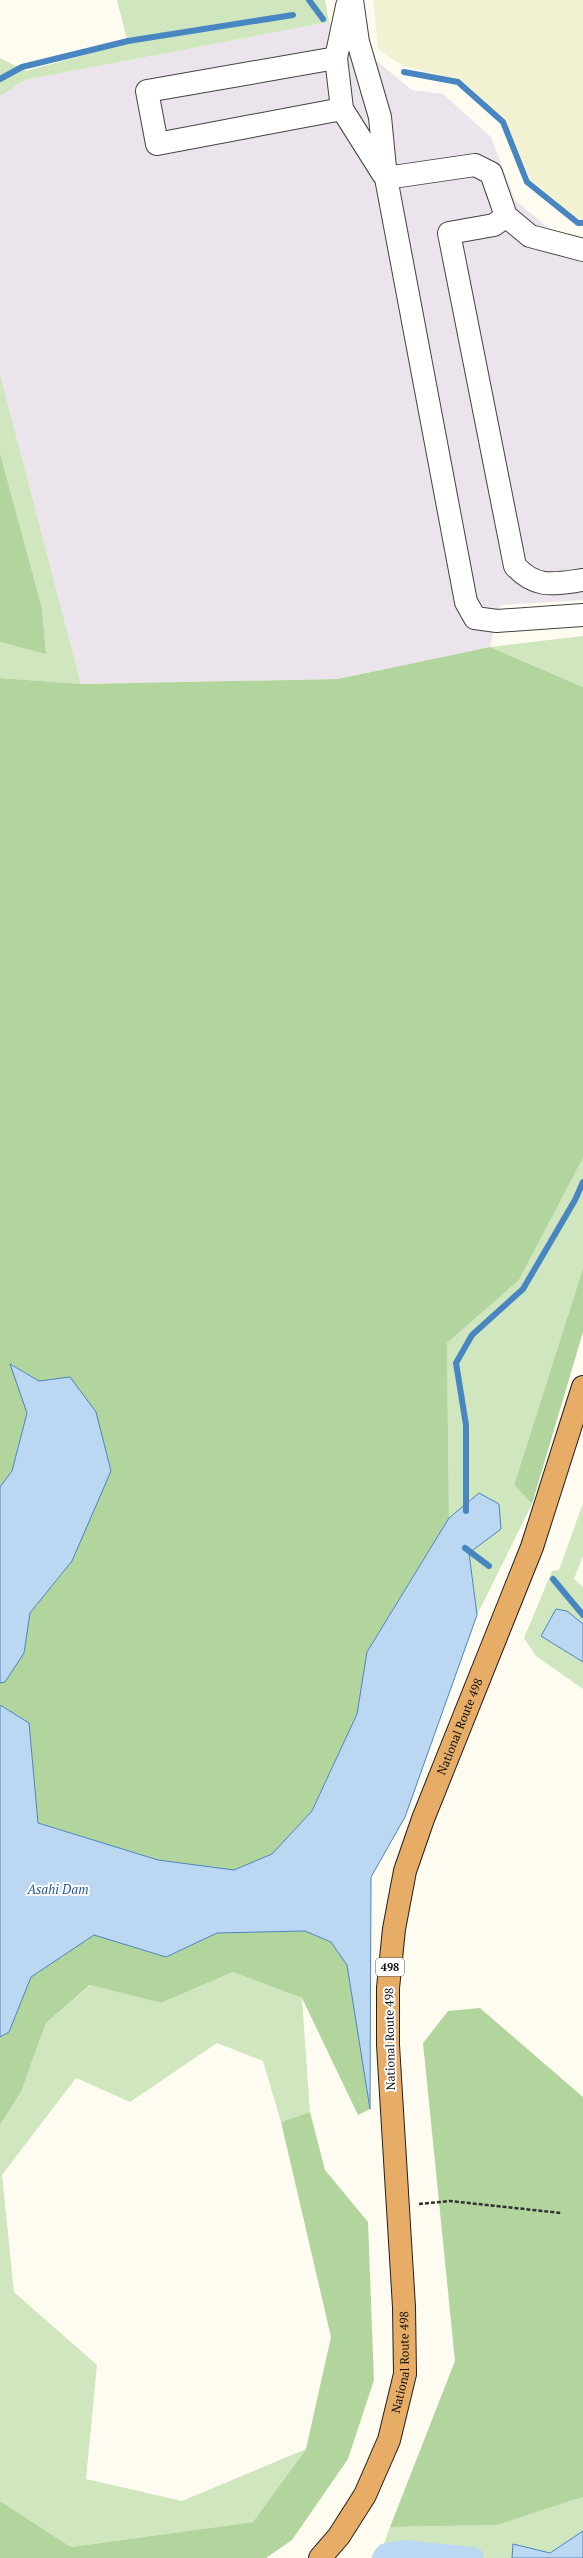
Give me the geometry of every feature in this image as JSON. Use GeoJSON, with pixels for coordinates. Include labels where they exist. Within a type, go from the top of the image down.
{"type":"FeatureCollection","features":[{"type":"Feature","properties":{"kind":"highway","name":"National Route 498"},"geometry":{"type":"LineString","coordinates":[[320,2558],[338,2536],[365,2495],[389,2440],[405,2374],[404,2307],[388,2045],[388,1988],[394,1929],[405,1871],[426,1812],[532,1547],[583,1387]]}},
{"type":"Feature","properties":{"kind":"street"},"geometry":{"type":"LineString","coordinates":[[349,0],[336,58],[342,108],[386,178]]}},
{"type":"Feature","properties":{"kind":"street"},"geometry":{"type":"LineString","coordinates":[[352,0],[358,42],[380,118],[386,178],[466,602],[475,618],[497,621],[583,615]]}},
{"type":"Feature","properties":{"kind":"street"},"geometry":{"type":"LineString","coordinates":[[336,58],[147,91],[158,144],[342,108]]}},
{"type":"Feature","properties":{"kind":"street"},"geometry":{"type":"LineString","coordinates":[[386,178],[475,165],[491,173],[506,216],[530,236],[583,250]]}},
{"type":"Feature","properties":{"kind":"street"},"geometry":{"type":"LineString","coordinates":[[506,216],[494,225],[449,233],[514,566],[525,578],[546,584],[583,580]]}},
{"type":"Feature","properties":{"kind":"path"},"geometry":{"type":"LineString","coordinates":[[398,2205],[450,2201],[561,2213]]}},
{"type":"Feature","properties":{"kind":"shaded area"},"geometry":{"type":"Polygon","coordinates":[[[329,22],[412,90],[443,94],[491,137],[515,200],[558,236],[583,239],[583,600],[500,605],[490,647],[338,679],[81,684],[0,374],[0,96],[25,80],[329,22]]]}},
{"type":"Feature","properties":{"kind":"green space"},"geometry":{"type":"Polygon","coordinates":[[[117,0],[325,0],[329,22],[25,80],[0,96],[0,58],[26,71],[128,43],[117,0]]]}},
{"type":"Feature","properties":{"kind":"green space"},"geometry":{"type":"Polygon","coordinates":[[[373,0],[583,0],[583,220],[578,219],[531,180],[506,123],[461,80],[403,66],[378,49],[373,0]]]}},
{"type":"Feature","properties":{"kind":"green space"},"geometry":{"type":"Polygon","coordinates":[[[0,374],[81,684],[0,678],[0,642],[46,653],[42,608],[0,453],[0,374]]]}},
{"type":"Feature","properties":{"kind":"green space"},"geometry":{"type":"Polygon","coordinates":[[[0,453],[42,608],[46,654],[0,642],[0,453]]]}},
{"type":"Feature","properties":{"kind":"green space"},"geometry":{"type":"Polygon","coordinates":[[[583,636],[583,687],[490,647],[583,636]]]}},
{"type":"Feature","properties":{"kind":"green space"},"geometry":{"type":"Polygon","coordinates":[[[490,647],[583,687],[583,1158],[519,1280],[447,1343],[449,1518],[367,1652],[357,1714],[312,1811],[272,1854],[234,1870],[158,1860],[38,1823],[29,1723],[0,1705],[0,1683],[5,1681],[24,1653],[30,1613],[72,1561],[70,1377],[39,1381],[11,1364],[27,1413],[12,1471],[0,1487],[0,678],[82,684],[338,679],[490,647]]]}},
{"type":"Feature","properties":{"kind":"green space"},"geometry":{"type":"Polygon","coordinates":[[[583,1158],[583,1268],[514,1485],[532,1504],[477,1615],[469,1553],[500,1529],[479,1493],[449,1518],[447,1343],[519,1280],[583,1158]]]}},
{"type":"Feature","properties":{"kind":"green space"},"geometry":{"type":"Polygon","coordinates":[[[583,1268],[583,1332],[532,1504],[514,1485],[583,1268]]]}},
{"type":"Feature","properties":{"kind":"green space"},"geometry":{"type":"Polygon","coordinates":[[[583,1503],[583,1556],[574,1579],[583,1587],[583,1624],[567,1611],[541,1636],[583,1662],[583,1689],[536,1656],[524,1638],[552,1571],[559,1570],[583,1503]]]}},
{"type":"Feature","properties":{"kind":"green space"},"geometry":{"type":"Polygon","coordinates":[[[305,1931],[331,1942],[347,1965],[370,2109],[358,2115],[302,1998],[233,1972],[161,2003],[90,1985],[46,2023],[21,2092],[0,2125],[0,2037],[9,2032],[31,1977],[94,1935],[166,1957],[217,1933],[305,1931]]]}},
{"type":"Feature","properties":{"kind":"green space"},"geometry":{"type":"Polygon","coordinates":[[[233,1972],[302,1998],[310,2112],[281,2122],[263,2061],[217,2043],[130,2102],[76,2078],[2,2175],[14,2292],[97,2365],[86,2479],[182,2501],[306,2449],[253,2522],[71,2547],[0,2501],[0,2125],[21,2092],[46,2023],[91,1985],[161,2003],[233,1972]]]}},
{"type":"Feature","properties":{"kind":"green space"},"geometry":{"type":"Polygon","coordinates":[[[480,2008],[583,2097],[583,2497],[497,2525],[390,2527],[455,2361],[423,2043],[448,2011],[480,2008]]]}},
{"type":"Feature","properties":{"kind":"green space"},"geometry":{"type":"Polygon","coordinates":[[[310,2112],[325,2170],[368,2222],[374,2380],[348,2459],[292,2540],[266,2558],[0,2558],[0,2501],[71,2547],[253,2522],[306,2449],[331,2337],[281,2122],[310,2112]]]}},
{"type":"Feature","properties":{"kind":"green space"},"geometry":{"type":"Polygon","coordinates":[[[583,2497],[583,2531],[550,2553],[513,2544],[512,2558],[379,2558],[390,2527],[497,2525],[583,2497]]]}},
{"type":"Feature","properties":{"kind":"water"},"geometry":{"type":"Polygon","coordinates":[[[10,1364],[39,1381],[70,1377],[96,1412],[111,1471],[72,1561],[30,1613],[24,1653],[5,1682],[0,1683],[0,1487],[12,1471],[27,1413],[10,1364]]]}},
{"type":"Feature","properties":{"kind":"water","name":"Asahi Dam"},"geometry":{"type":"Polygon","coordinates":[[[479,1493],[499,1504],[501,1529],[469,1553],[477,1615],[405,1817],[371,1877],[370,2109],[347,1965],[331,1942],[305,1931],[217,1933],[166,1957],[94,1935],[31,1977],[9,2032],[0,2037],[0,1705],[29,1723],[38,1823],[158,1860],[234,1870],[272,1854],[312,1811],[357,1714],[367,1652],[449,1518],[479,1493]]]}},
{"type":"Feature","properties":{"kind":"water"},"geometry":{"type":"Polygon","coordinates":[[[556,1609],[567,1611],[583,1624],[583,1662],[541,1636],[556,1609]]]}},
{"type":"Feature","properties":{"kind":"water"},"geometry":{"type":"Polygon","coordinates":[[[583,2531],[583,2558],[512,2558],[513,2544],[550,2553],[583,2531]]]}},
{"type":"Feature","properties":{"kind":"waterway"},"geometry":{"type":"LineString","coordinates":[[309,0],[323,19]]}},
{"type":"Feature","properties":{"kind":"waterway"},"geometry":{"type":"LineString","coordinates":[[0,79],[22,67],[128,41],[293,15]]}},
{"type":"Feature","properties":{"kind":"waterway"},"geometry":{"type":"LineString","coordinates":[[404,72],[458,82],[503,122],[527,182],[578,223],[583,223]]}},
{"type":"Feature","properties":{"kind":"waterway"},"geometry":{"type":"LineString","coordinates":[[466,1511],[466,1425],[456,1363],[472,1335],[523,1289],[575,1200],[583,1182]]}},
{"type":"Feature","properties":{"kind":"waterway"},"geometry":{"type":"LineString","coordinates":[[465,1548],[489,1566]]}},
{"type":"Feature","properties":{"kind":"waterway"},"geometry":{"type":"LineString","coordinates":[[553,1579],[583,1615]]}},
{"type":"Feature","properties":{"kind":"waterway"},"geometry":{"type":"LineString","coordinates":[[383,2558],[386,2554],[403,2551],[473,2558]]}}]}
